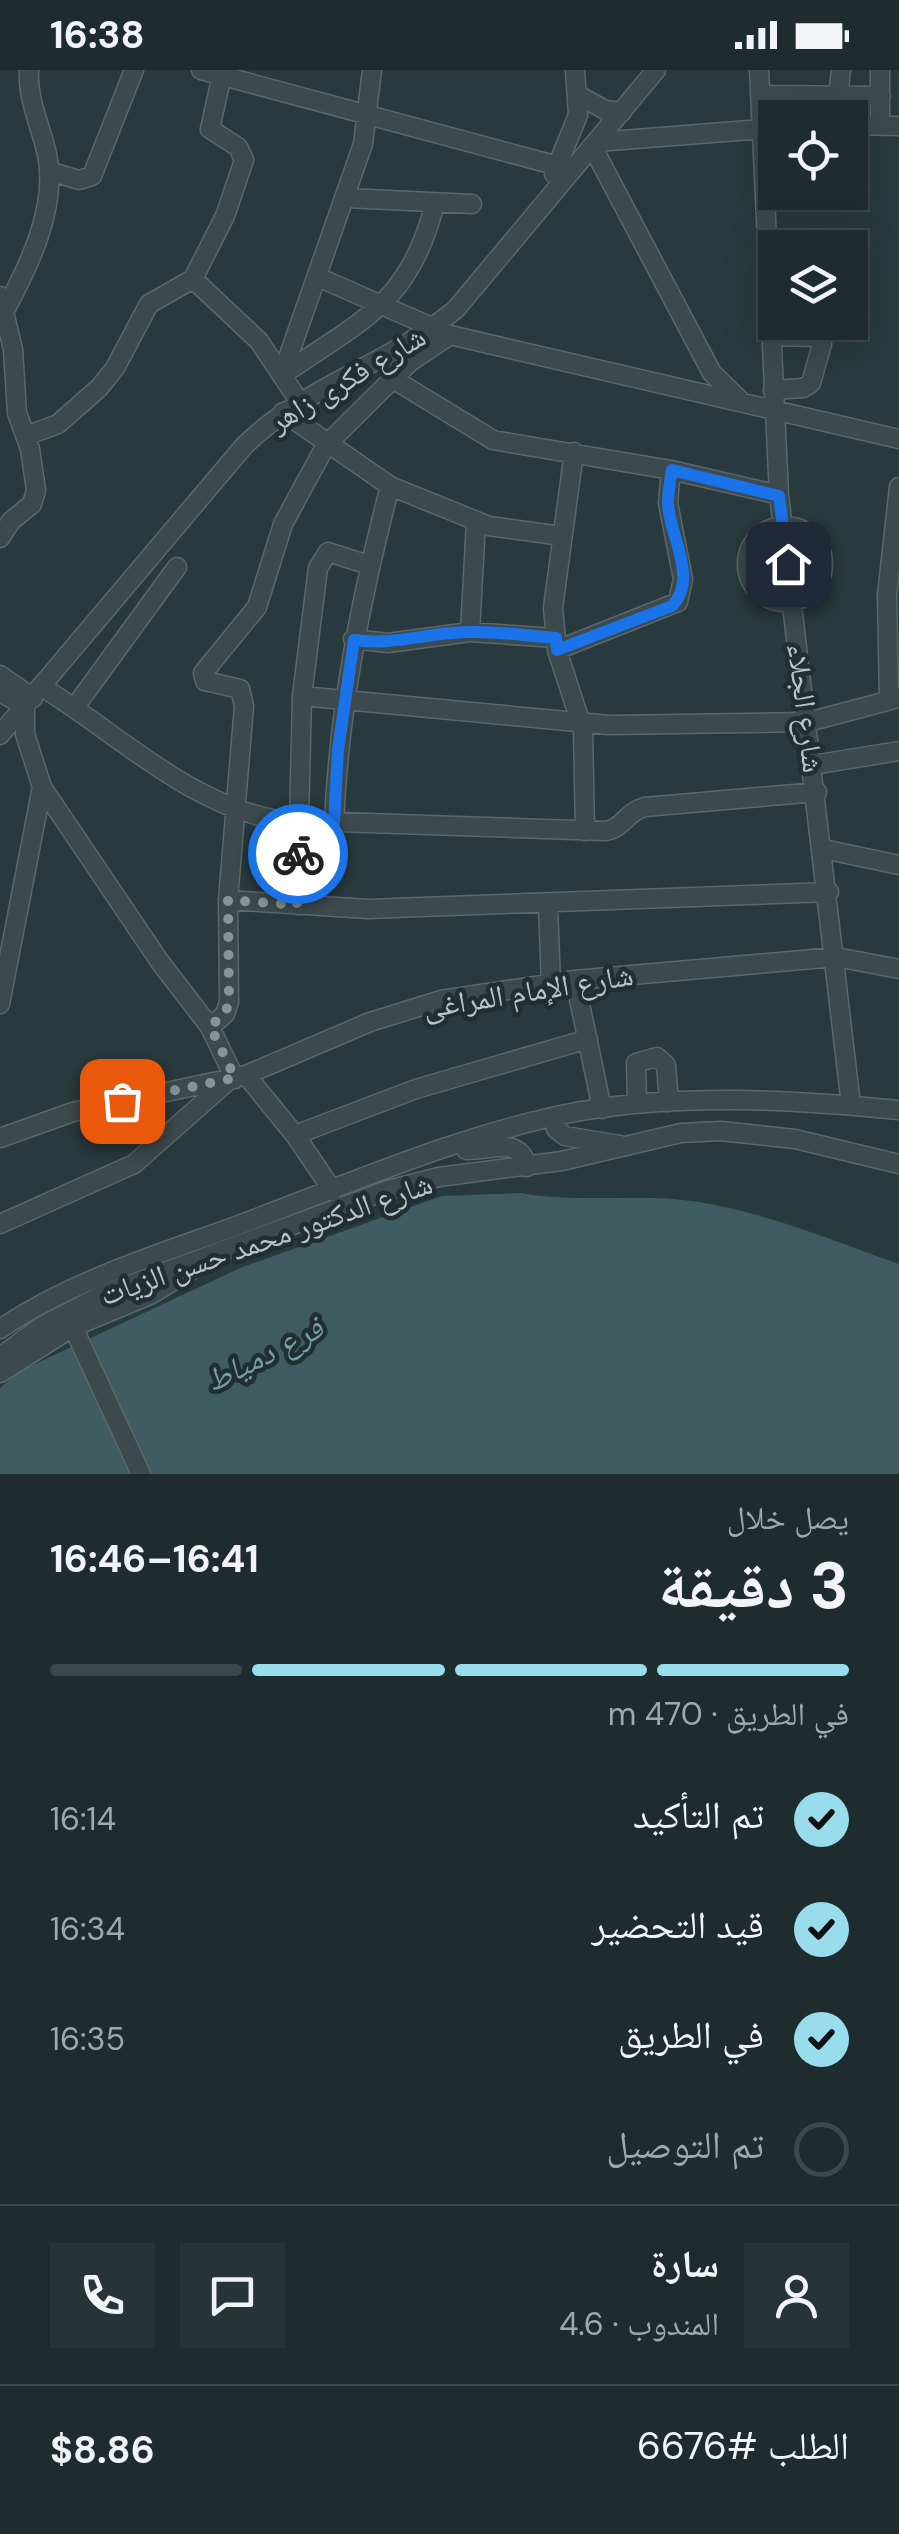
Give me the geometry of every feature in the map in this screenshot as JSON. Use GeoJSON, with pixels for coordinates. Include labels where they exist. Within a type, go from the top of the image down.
{"type":"FeatureCollection","features":[{"type":"Feature","properties":{"kind":"street"},"geometry":{"type":"LineString","coordinates":[[0,538],[7,517],[29,508],[36,495],[26,436],[17,413],[14,358],[2,304],[33,253],[49,171],[29,70]]}},
{"type":"Feature","properties":{"kind":"street"},"geometry":{"type":"LineString","coordinates":[[49,171],[79,180],[92,176],[134,70]]}},
{"type":"Feature","properties":{"kind":"street"},"geometry":{"type":"LineString","coordinates":[[201,70],[558,166]]}},
{"type":"Feature","properties":{"kind":"street"},"geometry":{"type":"LineString","coordinates":[[284,373],[347,198],[369,116],[372,70]]}},
{"type":"Feature","properties":{"kind":"street"},"geometry":{"type":"LineString","coordinates":[[547,196],[574,134],[578,95],[575,70]]}},
{"type":"Feature","properties":{"kind":"street","name":"شارع فكرى زاهر"},"geometry":{"type":"LineString","coordinates":[[0,736],[236,455],[299,401],[432,328],[467,299],[547,196],[656,70]]}},
{"type":"Feature","properties":{"kind":"street","name":"شارع الجلاء"},"geometry":{"type":"LineString","coordinates":[[759,70],[761,100]]}},
{"type":"Feature","properties":{"kind":"street"},"geometry":{"type":"LineString","coordinates":[[838,96],[841,70]]}},
{"type":"Feature","properties":{"kind":"street"},"geometry":{"type":"LineString","coordinates":[[880,70],[880,96],[890,125]]}},
{"type":"Feature","properties":{"kind":"street"},"geometry":{"type":"LineString","coordinates":[[26,436],[58,424],[99,388],[115,368],[149,304],[193,279],[225,216],[244,160],[238,147],[210,128],[222,73]]}},
{"type":"Feature","properties":{"kind":"street"},"geometry":{"type":"LineString","coordinates":[[578,95],[599,108],[622,112]]}},
{"type":"Feature","properties":{"kind":"street"},"geometry":{"type":"LineString","coordinates":[[760,96],[880,96]]}},
{"type":"Feature","properties":{"kind":"street"},"geometry":{"type":"LineString","coordinates":[[740,400],[712,373],[595,144],[758,129]]}},
{"type":"Feature","properties":{"kind":"street"},"geometry":{"type":"LineString","coordinates":[[347,198],[472,204]]}},
{"type":"Feature","properties":{"kind":"street"},"geometry":{"type":"LineString","coordinates":[[284,373],[381,306],[418,259],[435,203]]}},
{"type":"Feature","properties":{"kind":"street"},"geometry":{"type":"LineString","coordinates":[[320,278],[450,335],[740,400],[773,399],[811,383],[822,344],[817,340]]}},
{"type":"Feature","properties":{"kind":"street"},"geometry":{"type":"LineString","coordinates":[[193,279],[242,322],[284,373],[299,401]]}},
{"type":"Feature","properties":{"kind":"street"},"geometry":{"type":"LineString","coordinates":[[210,1026],[225,1014],[229,1002],[228,900],[243,692],[205,681],[203,673],[257,606],[283,524],[326,445],[394,379],[450,335]]}},
{"type":"Feature","properties":{"kind":"street","name":"شارع الجلاء"},"geometry":{"type":"LineString","coordinates":[[772,340],[779,496],[824,849],[851,1105]]}},
{"type":"Feature","properties":{"kind":"street"},"geometry":{"type":"LineString","coordinates":[[394,379],[493,440],[672,470],[779,496]]}},
{"type":"Feature","properties":{"kind":"street"},"geometry":{"type":"LineString","coordinates":[[773,399],[899,439]]}},
{"type":"Feature","properties":{"kind":"street"},"geometry":{"type":"LineString","coordinates":[[283,412],[390,486],[476,522],[562,536]]}},
{"type":"Feature","properties":{"kind":"street"},"geometry":{"type":"LineString","coordinates":[[574,452],[554,608],[556,644],[581,724],[585,831]]}},
{"type":"Feature","properties":{"kind":"street"},"geometry":{"type":"LineString","coordinates":[[354,640],[388,643],[470,632],[556,644],[678,602],[683,580],[668,504],[672,470]]}},
{"type":"Feature","properties":{"kind":"street"},"geometry":{"type":"LineString","coordinates":[[334,823],[344,701],[354,640],[390,486]]}},
{"type":"Feature","properties":{"kind":"street"},"geometry":{"type":"LineString","coordinates":[[302,696],[457,708],[581,724],[808,722],[894,699],[893,595],[899,487]]}},
{"type":"Feature","properties":{"kind":"street"},"geometry":{"type":"LineString","coordinates":[[470,632],[476,522]]}},
{"type":"Feature","properties":{"kind":"street"},"geometry":{"type":"LineString","coordinates":[[783,528],[806,533],[821,550],[824,560],[824,572],[812,591],[792,600],[767,598],[757,591],[745,569],[751,544],[760,535],[783,528]]}},
{"type":"Feature","properties":{"kind":"street"},"geometry":{"type":"LineString","coordinates":[[297,905],[302,696],[321,558],[328,552],[370,565]]}},
{"type":"Feature","properties":{"kind":"street"},"geometry":{"type":"LineString","coordinates":[[75,707],[177,568]]}},
{"type":"Feature","properties":{"kind":"street"},"geometry":{"type":"LineString","coordinates":[[0,675],[33,697]]}},
{"type":"Feature","properties":{"kind":"street"},"geometry":{"type":"LineString","coordinates":[[0,692],[75,707],[200,794],[236,810],[300,821],[613,830],[645,806],[816,792]]}},
{"type":"Feature","properties":{"kind":"street"},"geometry":{"type":"LineString","coordinates":[[33,697],[24,734],[42,787],[160,962],[210,1026],[236,1078],[296,1135],[332,1191]]}},
{"type":"Feature","properties":{"kind":"street"},"geometry":{"type":"LineString","coordinates":[[814,766],[899,751]]}},
{"type":"Feature","properties":{"kind":"street"},"geometry":{"type":"LineString","coordinates":[[0,1004],[42,787]]}},
{"type":"Feature","properties":{"kind":"street"},"geometry":{"type":"LineString","coordinates":[[824,849],[899,865]]}},
{"type":"Feature","properties":{"kind":"street"},"geometry":{"type":"LineString","coordinates":[[228,900],[368,909],[548,906],[828,892]]}},
{"type":"Feature","properties":{"kind":"street"},"geometry":{"type":"LineString","coordinates":[[548,906],[550,983]]}},
{"type":"Feature","properties":{"kind":"street","name":"شارع الإمام المراغى"},"geometry":{"type":"LineString","coordinates":[[0,1138],[73,1112],[236,1078],[420,1005],[576,980],[836,957],[899,969]]}},
{"type":"Feature","properties":{"kind":"street"},"geometry":{"type":"LineString","coordinates":[[576,980],[602,1108]]}},
{"type":"Feature","properties":{"kind":"street"},"geometry":{"type":"LineString","coordinates":[[296,1135],[416,1089],[588,1038]]}},
{"type":"Feature","properties":{"kind":"street"},"geometry":{"type":"LineString","coordinates":[[637,1104],[636,1063],[657,1057],[666,1065],[669,1102]]}},
{"type":"Feature","properties":{"kind":"street"},"geometry":{"type":"LineString","coordinates":[[0,1224],[134,1164],[236,1078]]}},
{"type":"Feature","properties":{"kind":"street","name":"شارع الدكتور محمد حسن الزيات"},"geometry":{"type":"LineString","coordinates":[[0,1328],[98,1278],[452,1148],[555,1118],[602,1108],[669,1102],[851,1105],[899,1110]]}},
{"type":"Feature","properties":{"kind":"street"},"geometry":{"type":"LineString","coordinates":[[555,1118],[556,1129],[565,1136],[620,1144]]}},
{"type":"Feature","properties":{"kind":"street","name":"شارع الدكتور محمد حسن الزيات"},"geometry":{"type":"LineString","coordinates":[[0,1356],[71,1309],[414,1182],[527,1167],[682,1133],[758,1134],[847,1149],[899,1164]]}},
{"type":"Feature","properties":{"kind":"street"},"geometry":{"type":"LineString","coordinates":[[452,1148],[513,1146],[522,1152],[527,1167]]}},
{"type":"Feature","properties":{"kind":"street"},"geometry":{"type":"LineString","coordinates":[[0,1373],[68,1330],[170,1286],[205,1259]]}},
{"type":"Feature","properties":{"kind":"street"},"geometry":{"type":"LineString","coordinates":[[68,1330],[131,1474]]}},
{"type":"Feature","properties":{"kind":"street"},"geometry":{"type":"LineString","coordinates":[[68,1330],[141,1474]]}},
{"type":"Feature","properties":{"kind":"water","name":"فرع دمياط"},"geometry":{"type":"Polygon","coordinates":[[[521,1193],[699,1202],[775,1220],[899,1264],[899,1474],[0,1474],[0,1388],[18,1372],[240,1268],[442,1196],[521,1193]]]}},
{"type":"Feature","properties":{"kind":"way so far"},"geometry":{"type":"LineString","coordinates":[[122,1101],[235,1078],[210,1026],[225,1014],[229,1002],[228,900],[297,905],[298,854]]}},
{"type":"Feature","properties":{"kind":"route"},"geometry":{"type":"LineString","coordinates":[[298,854],[300,821],[334,823],[338,750],[354,640],[388,643],[449,633],[492,633],[556,638],[557,650],[672,606],[681,595],[683,580],[668,504],[672,470],[779,496],[788,564]]}}]}
